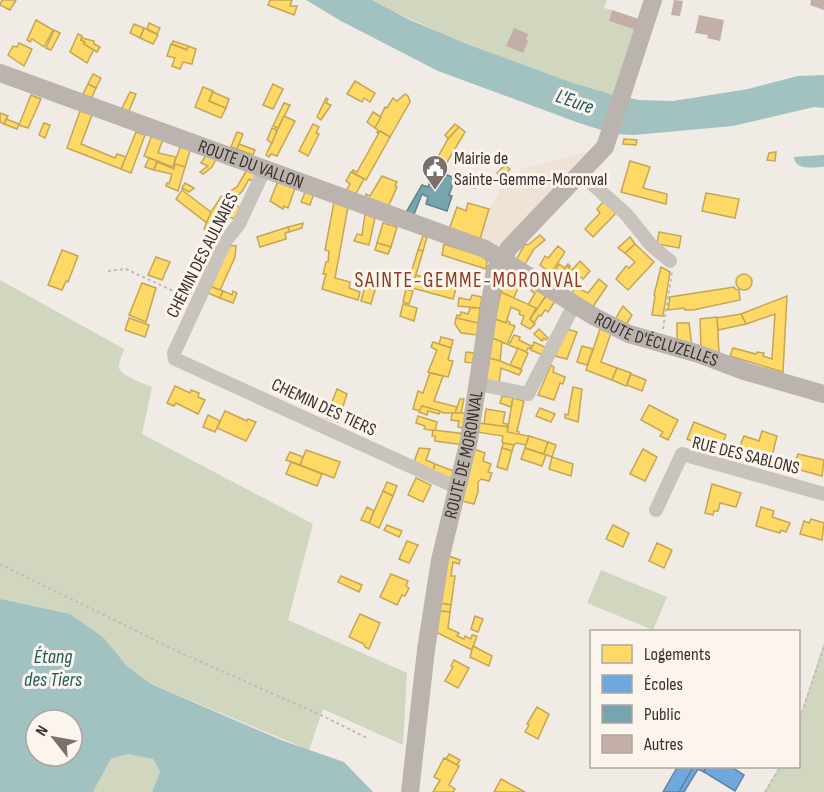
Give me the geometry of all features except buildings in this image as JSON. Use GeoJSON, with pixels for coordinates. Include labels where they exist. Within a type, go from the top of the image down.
{"type":"FeatureCollection","features":[{"type":"Feature","properties":{"kind":"street"},"geometry":{"type":"LineString","coordinates":[[501,259],[596,158],[606,143],[653,0]]}},
{"type":"Feature","properties":{"kind":"street","name":"ROUTE DU VALLON"},"geometry":{"type":"LineString","coordinates":[[0,73],[476,246],[501,259]]}},
{"type":"Feature","properties":{"kind":"street","name":"CHEMIN DES AULNAIES"},"geometry":{"type":"LineString","coordinates":[[175,359],[174,353],[196,303],[226,240],[239,224],[265,168]]}},
{"type":"Feature","properties":{"kind":"street"},"geometry":{"type":"LineString","coordinates":[[580,173],[626,214],[651,245],[670,261]]}},
{"type":"Feature","properties":{"kind":"street","name":"ROUTE D'ÉCLUZELLES"},"geometry":{"type":"LineString","coordinates":[[501,259],[574,305],[629,334],[824,394]]}},
{"type":"Feature","properties":{"kind":"street","name":"ROUTE DE MORONVAL"},"geometry":{"type":"LineString","coordinates":[[410,792],[426,650],[440,560],[469,440],[492,284],[495,270],[501,259]]}},
{"type":"Feature","properties":{"kind":"street"},"geometry":{"type":"LineString","coordinates":[[478,384],[528,394],[574,305]]}},
{"type":"Feature","properties":{"kind":"street","name":"CHEMIN DES TIERS"},"geometry":{"type":"LineString","coordinates":[[175,359],[458,488]]}},
{"type":"Feature","properties":{"kind":"street","name":"RUE DES SABLONS"},"geometry":{"type":"LineString","coordinates":[[656,510],[682,454],[824,494]]}},
{"type":"Feature","properties":{"kind":"street","name":"ROUTE DE MORONVAL"},"geometry":{"type":"LineString","coordinates":[[403,792],[406,741],[426,650]]}},
{"type":"Feature","properties":{"kind":"path"},"geometry":{"type":"LineString","coordinates":[[663,328],[672,271],[670,261]]}},
{"type":"Feature","properties":{"kind":"path"},"geometry":{"type":"LineString","coordinates":[[108,271],[126,269],[196,303]]}},
{"type":"Feature","properties":{"kind":"path"},"geometry":{"type":"LineString","coordinates":[[0,564],[181,652],[367,738]]}},
{"type":"Feature","properties":{"kind":"path"},"geometry":{"type":"LineString","coordinates":[[800,718],[824,647]]}},
{"type":"Feature","properties":{"kind":"path"},"geometry":{"type":"LineString","coordinates":[[765,792],[780,768]]}},
{"type":"Feature","properties":{"kind":"green space"},"geometry":{"type":"Polygon","coordinates":[[[372,0],[607,0],[604,8],[612,10],[609,21],[636,30],[614,95],[584,87],[473,46],[372,0]]]}},
{"type":"Feature","properties":{"kind":"green space"},"geometry":{"type":"Polygon","coordinates":[[[0,280],[124,349],[119,364],[121,371],[152,387],[142,434],[313,524],[288,620],[407,673],[403,745],[323,709],[309,750],[151,684],[127,666],[104,638],[0,600],[0,280]]]}},
{"type":"Feature","properties":{"kind":"green space"},"geometry":{"type":"Polygon","coordinates":[[[601,570],[667,597],[653,630],[587,603],[601,570]]]}},
{"type":"Feature","properties":{"kind":"green space"},"geometry":{"type":"Polygon","coordinates":[[[824,642],[824,792],[764,792],[778,768],[800,768],[800,717],[824,642]]]}},
{"type":"Feature","properties":{"kind":"green space"},"geometry":{"type":"Polygon","coordinates":[[[128,754],[152,758],[160,772],[152,792],[93,792],[111,759],[128,754]]]}},
{"type":"Feature","properties":{"kind":"shaded area"},"geometry":{"type":"Polygon","coordinates":[[[586,152],[587,154],[505,246],[494,247],[480,239],[489,209],[502,187],[522,169],[586,152]]]}},
{"type":"Feature","properties":{"kind":"water","name":"L'Eure"},"geometry":{"type":"Polygon","coordinates":[[[306,0],[372,0],[410,20],[470,45],[573,83],[639,100],[673,101],[748,89],[798,76],[824,75],[824,108],[814,107],[733,126],[634,135],[614,134],[438,71],[341,21],[306,0]]]}},
{"type":"Feature","properties":{"kind":"water"},"geometry":{"type":"Polygon","coordinates":[[[824,155],[824,167],[810,168],[798,164],[794,157],[824,155]]]}},
{"type":"Feature","properties":{"kind":"water","name":"Étang des Tiers"},"geometry":{"type":"Polygon","coordinates":[[[0,599],[70,614],[104,638],[127,666],[151,684],[281,740],[344,762],[373,792],[152,792],[160,772],[153,759],[128,754],[111,759],[93,792],[0,792],[0,599]]]}},
{"type":"Feature","properties":{"kind":"place","name":"Mairie de Sainte-Gemme-Moronval"},"geometry":{"type":"Point","coordinates":[435,191]}},
{"type":"Feature","properties":{"kind":"district","name":"SAINTE-GEMME-MORONVAL"},"geometry":{"type":"Point","coordinates":[469,280]}}]}
